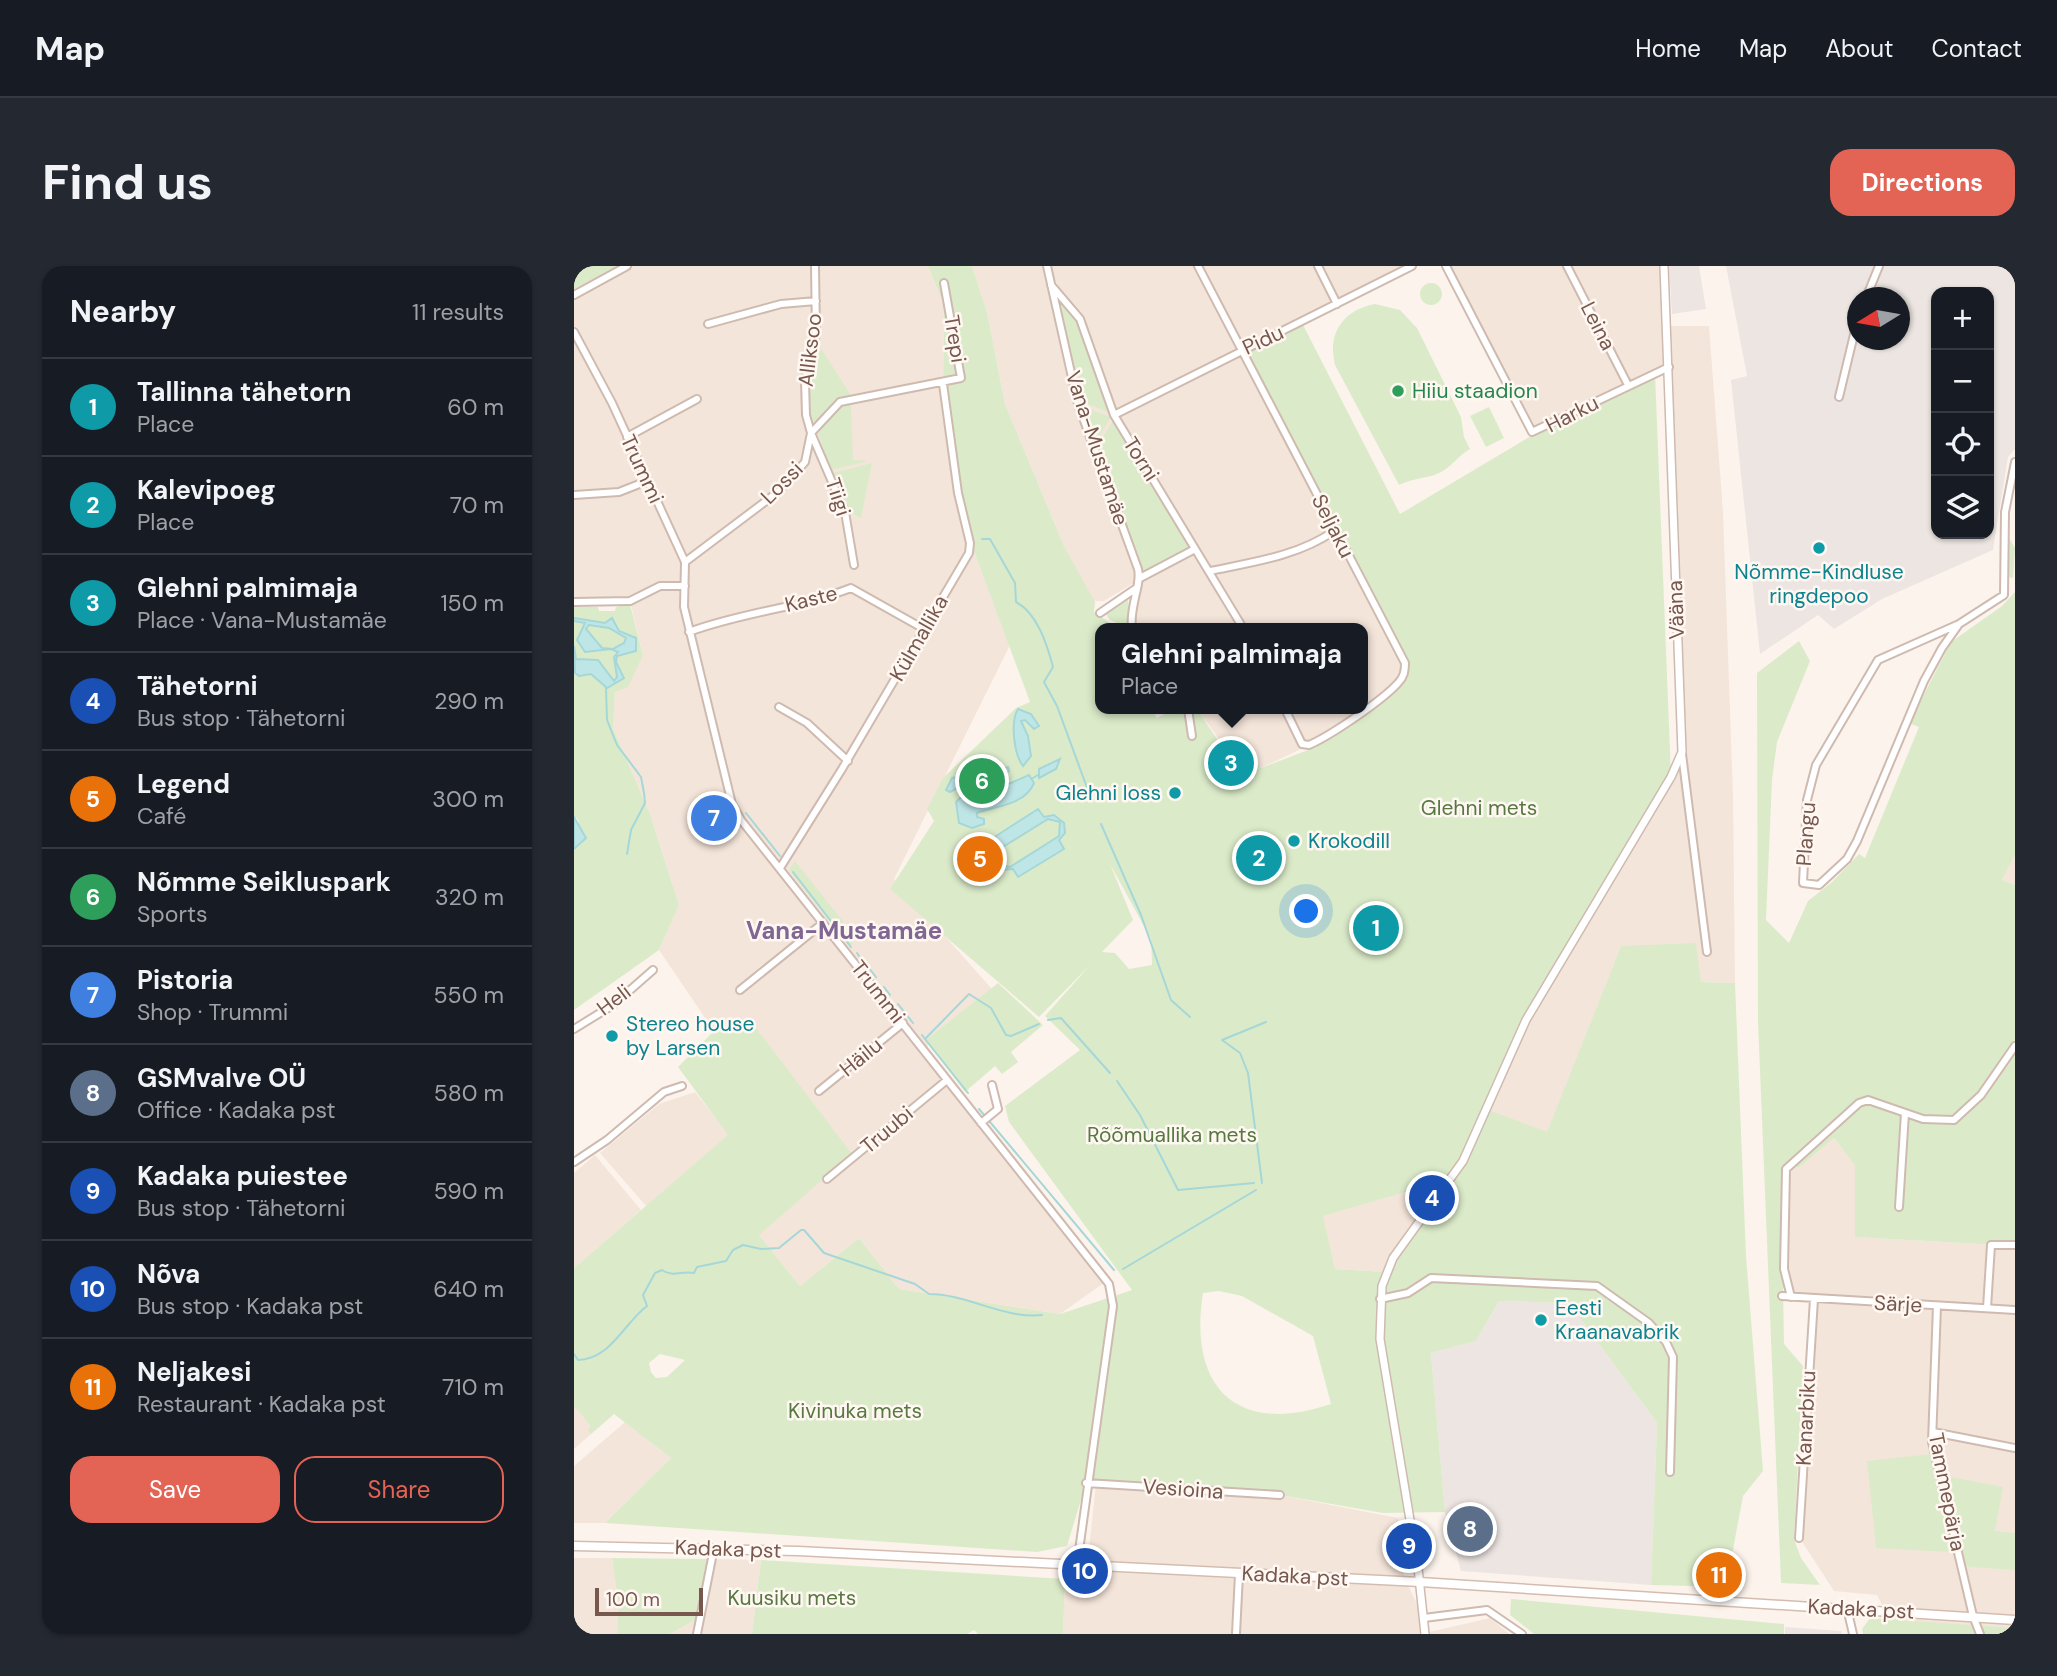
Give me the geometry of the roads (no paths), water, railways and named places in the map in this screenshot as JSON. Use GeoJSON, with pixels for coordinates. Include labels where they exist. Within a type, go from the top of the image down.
{"type":"FeatureCollection","features":[{"type":"Feature","properties":{"kind":"main road","name":"Kadaka pst"},"geometry":{"type":"LineString","coordinates":[[574,1546],[714,1548],[1420,1582],[2015,1620]]}},
{"type":"Feature","properties":{"kind":"street"},"geometry":{"type":"LineString","coordinates":[[574,295],[627,266]]}},
{"type":"Feature","properties":{"kind":"street","name":"Alliksoo"},"geometry":{"type":"LineString","coordinates":[[811,433],[805,381],[814,352],[815,266]]}},
{"type":"Feature","properties":{"kind":"street","name":"Vana-Mustamäe"},"geometry":{"type":"LineString","coordinates":[[1047,266],[1078,404],[1140,578]]}},
{"type":"Feature","properties":{"kind":"street","name":"Seljaku"},"geometry":{"type":"LineString","coordinates":[[1198,266],[1405,663],[1405,672],[1398,684],[1368,706]]}},
{"type":"Feature","properties":{"kind":"street"},"geometry":{"type":"LineString","coordinates":[[1318,266],[1337,304]]}},
{"type":"Feature","properties":{"kind":"street","name":"Pidu"},"geometry":{"type":"LineString","coordinates":[[1114,415],[1412,266]]}},
{"type":"Feature","properties":{"kind":"street","name":"Harku"},"geometry":{"type":"LineString","coordinates":[[1446,266],[1532,432],[1669,367]]}},
{"type":"Feature","properties":{"kind":"street","name":"Leina"},"geometry":{"type":"LineString","coordinates":[[1567,266],[1629,385]]}},
{"type":"Feature","properties":{"kind":"street","name":"Vääna"},"geometry":{"type":"LineString","coordinates":[[1664,266],[1682,752],[1707,952]]}},
{"type":"Feature","properties":{"kind":"street"},"geometry":{"type":"LineString","coordinates":[[1870,287],[1879,266]]}},
{"type":"Feature","properties":{"kind":"street","name":"Trepi"},"geometry":{"type":"LineString","coordinates":[[943,384],[961,378],[944,283]]}},
{"type":"Feature","properties":{"kind":"street","name":"Torni"},"geometry":{"type":"LineString","coordinates":[[1051,285],[1080,319],[1114,415],[1240,623]]}},
{"type":"Feature","properties":{"kind":"street"},"geometry":{"type":"LineString","coordinates":[[708,324],[781,304],[816,301]]}},
{"type":"Feature","properties":{"kind":"street","name":"Trummi"},"geometry":{"type":"LineString","coordinates":[[574,332],[685,562],[684,607],[732,804],[741,820],[1105,1278],[1111,1290],[1113,1306],[1086,1483],[1077,1565]]}},
{"type":"Feature","properties":{"kind":"street"},"geometry":{"type":"LineString","coordinates":[[1839,397],[1850,350]]}},
{"type":"Feature","properties":{"kind":"street","name":"Lossi"},"geometry":{"type":"LineString","coordinates":[[685,562],[778,492],[805,462],[811,433],[840,402],[904,388],[943,384]]}},
{"type":"Feature","properties":{"kind":"street","name":"Külmallika"},"geometry":{"type":"LineString","coordinates":[[780,868],[848,761],[968,553],[971,543],[958,493],[943,384]]}},
{"type":"Feature","properties":{"kind":"street"},"geometry":{"type":"LineString","coordinates":[[627,437],[697,399]]}},
{"type":"Feature","properties":{"kind":"street","name":"Tiigi"},"geometry":{"type":"LineString","coordinates":[[811,433],[831,472],[845,512],[855,565]]}},
{"type":"Feature","properties":{"kind":"street","name":"Plangu"},"geometry":{"type":"LineString","coordinates":[[1959,624],[1924,681],[1847,859],[1819,885],[1803,883],[1807,800],[1816,765],[1878,660],[1959,624],[2004,594],[2005,512],[2015,463]]}},
{"type":"Feature","properties":{"kind":"street"},"geometry":{"type":"LineString","coordinates":[[574,495],[619,492],[647,481]]}},
{"type":"Feature","properties":{"kind":"street"},"geometry":{"type":"LineString","coordinates":[[1210,571],[1285,555],[1320,541],[1334,531]]}},
{"type":"Feature","properties":{"kind":"street"},"geometry":{"type":"LineString","coordinates":[[1132,623],[1131,605],[1140,578],[1195,549]]}},
{"type":"Feature","properties":{"kind":"street"},"geometry":{"type":"LineString","coordinates":[[574,602],[630,601],[660,586],[685,586]]}},
{"type":"Feature","properties":{"kind":"street","name":"Kaste"},"geometry":{"type":"LineString","coordinates":[[690,632],[726,618],[823,598],[851,588],[925,629]]}},
{"type":"Feature","properties":{"kind":"street"},"geometry":{"type":"LineString","coordinates":[[1100,613],[1135,589]]}},
{"type":"Feature","properties":{"kind":"street"},"geometry":{"type":"LineString","coordinates":[[779,706],[807,723],[848,761]]}},
{"type":"Feature","properties":{"kind":"street"},"geometry":{"type":"LineString","coordinates":[[1189,714],[1192,736]]}},
{"type":"Feature","properties":{"kind":"street","name":"Seljaku"},"geometry":{"type":"LineString","coordinates":[[1287,714],[1302,744],[1309,745],[1357,714]]}},
{"type":"Feature","properties":{"kind":"street"},"geometry":{"type":"LineString","coordinates":[[1425,1634],[1420,1582],[1384,1372],[1380,1339],[1380,1299],[1393,1258],[1463,1161],[1526,1020],[1671,777],[1682,752]]}},
{"type":"Feature","properties":{"kind":"street"},"geometry":{"type":"LineString","coordinates":[[740,990],[823,923]]}},
{"type":"Feature","properties":{"kind":"street","name":"Heli"},"geometry":{"type":"LineString","coordinates":[[574,1029],[613,1004],[653,970]]}},
{"type":"Feature","properties":{"kind":"street","name":"Häilu"},"geometry":{"type":"LineString","coordinates":[[819,1091],[903,1023]]}},
{"type":"Feature","properties":{"kind":"street"},"geometry":{"type":"LineString","coordinates":[[1791,1297],[1784,1269],[1786,1169],[1859,1103],[1868,1100],[1923,1119],[1954,1121],[1981,1095],[2015,1046]]}},
{"type":"Feature","properties":{"kind":"street","name":"Truubi"},"geometry":{"type":"LineString","coordinates":[[827,1179],[947,1080]]}},
{"type":"Feature","properties":{"kind":"street"},"geometry":{"type":"LineString","coordinates":[[981,1124],[998,1109],[992,1085]]}},
{"type":"Feature","properties":{"kind":"street"},"geometry":{"type":"LineString","coordinates":[[574,1162],[607,1140],[664,1092],[682,1086]]}},
{"type":"Feature","properties":{"kind":"street"},"geometry":{"type":"LineString","coordinates":[[1899,1207],[1905,1113]]}},
{"type":"Feature","properties":{"kind":"street"},"geometry":{"type":"LineString","coordinates":[[1987,1308],[1992,1245],[2015,1245]]}},
{"type":"Feature","properties":{"kind":"street"},"geometry":{"type":"LineString","coordinates":[[1380,1299],[1408,1293],[1431,1278],[1597,1286],[1649,1324],[1666,1342],[1673,1357],[1670,1472]]}},
{"type":"Feature","properties":{"kind":"street","name":"Särje"},"geometry":{"type":"LineString","coordinates":[[1782,1296],[2015,1310]]}},
{"type":"Feature","properties":{"kind":"street","name":"Kanarbiku"},"geometry":{"type":"LineString","coordinates":[[1799,1538],[1814,1299]]}},
{"type":"Feature","properties":{"kind":"street","name":"Tammepärja"},"geometry":{"type":"LineString","coordinates":[[1937,1306],[1933,1432],[1973,1616],[1980,1634]]}},
{"type":"Feature","properties":{"kind":"street"},"geometry":{"type":"LineString","coordinates":[[1933,1432],[2015,1448]]}},
{"type":"Feature","properties":{"kind":"street","name":"Vesioina"},"geometry":{"type":"LineString","coordinates":[[1086,1483],[1280,1495]]}},
{"type":"Feature","properties":{"kind":"street"},"geometry":{"type":"LineString","coordinates":[[697,1634],[714,1548]]}},
{"type":"Feature","properties":{"kind":"street"},"geometry":{"type":"LineString","coordinates":[[1236,1634],[1239,1574]]}},
{"type":"Feature","properties":{"kind":"street"},"geometry":{"type":"LineString","coordinates":[[1847,1608],[1853,1634]]}},
{"type":"Feature","properties":{"kind":"street"},"geometry":{"type":"LineString","coordinates":[[1424,1618],[1487,1610],[1522,1634]]}},
{"type":"Feature","properties":{"kind":"water"},"geometry":{"type":"Polygon","coordinates":[[[574,618],[605,623],[612,618],[619,631],[636,638],[636,651],[617,656],[616,662],[624,678],[607,688],[591,674],[579,676],[575,673],[574,646],[576,659],[598,660],[614,681],[617,677],[614,657],[618,652],[611,649],[585,652],[577,640],[585,623],[574,621],[574,618]],[[589,625],[586,629],[602,648],[613,649],[624,643],[626,638],[609,628],[589,625]]]}},
{"type":"Feature","properties":{"kind":"water"},"geometry":{"type":"Polygon","coordinates":[[[1018,709],[1031,714],[1039,726],[1034,729],[1025,720],[1021,721],[1028,736],[1031,756],[1023,766],[1014,738],[1014,722],[1018,709]]]}},
{"type":"Feature","properties":{"kind":"water"},"geometry":{"type":"Polygon","coordinates":[[[1060,759],[1056,769],[1039,778],[1039,769],[1060,759]]]}},
{"type":"Feature","properties":{"kind":"water"},"geometry":{"type":"Polygon","coordinates":[[[980,764],[988,768],[998,765],[1001,769],[1008,767],[1009,771],[995,779],[985,773],[950,792],[946,790],[952,778],[980,764]]]}},
{"type":"Feature","properties":{"kind":"water"},"geometry":{"type":"Polygon","coordinates":[[[1029,775],[1034,783],[1024,796],[1009,804],[977,813],[977,817],[984,819],[984,824],[972,828],[959,823],[956,802],[967,791],[1011,783],[1029,775]]]}},
{"type":"Feature","properties":{"kind":"water"},"geometry":{"type":"Polygon","coordinates":[[[1038,809],[1044,817],[1054,815],[1064,823],[1065,833],[1059,840],[1064,849],[1018,877],[1013,869],[1000,870],[992,861],[993,853],[999,847],[993,838],[1038,809]],[[1048,819],[998,850],[995,858],[997,865],[1010,867],[1059,836],[1060,822],[1048,819]]]}},
{"type":"Feature","properties":{"kind":"water"},"geometry":{"type":"Polygon","coordinates":[[[574,817],[586,838],[574,849],[574,817]]]}},
{"type":"Feature","properties":{"kind":"waterway"},"geometry":{"type":"LineString","coordinates":[[982,539],[990,539],[1015,583],[1016,602],[1030,614],[1044,639],[1053,667],[1044,682],[1057,706],[1089,793]]}},
{"type":"Feature","properties":{"kind":"waterway"},"geometry":{"type":"LineString","coordinates":[[606,688],[607,720],[617,745],[641,777],[644,793],[645,803],[631,830],[627,854]]}},
{"type":"Feature","properties":{"kind":"waterway"},"geometry":{"type":"LineString","coordinates":[[1033,778],[1038,775]]}},
{"type":"Feature","properties":{"kind":"waterway"},"geometry":{"type":"LineString","coordinates":[[746,813],[780,856]]}},
{"type":"Feature","properties":{"kind":"waterway"},"geometry":{"type":"LineString","coordinates":[[1101,824],[1141,915],[1171,1000],[1190,1017]]}},
{"type":"Feature","properties":{"kind":"waterway"},"geometry":{"type":"LineString","coordinates":[[793,872],[851,947]]}},
{"type":"Feature","properties":{"kind":"waterway"},"geometry":{"type":"LineString","coordinates":[[864,962],[876,977]]}},
{"type":"Feature","properties":{"kind":"waterway"},"geometry":{"type":"LineString","coordinates":[[884,987],[890,995]]}},
{"type":"Feature","properties":{"kind":"waterway"},"geometry":{"type":"LineString","coordinates":[[922,1035],[925,1039],[969,994],[991,1008],[1006,1035],[1011,1036],[1039,1024]]}},
{"type":"Feature","properties":{"kind":"waterway"},"geometry":{"type":"LineString","coordinates":[[898,1004],[913,1023]]}},
{"type":"Feature","properties":{"kind":"waterway"},"geometry":{"type":"LineString","coordinates":[[1048,1020],[1061,1018],[1110,1073]]}},
{"type":"Feature","properties":{"kind":"waterway"},"geometry":{"type":"LineString","coordinates":[[1262,1183],[1248,1073],[1240,1053],[1222,1040],[1266,1022]]}},
{"type":"Feature","properties":{"kind":"waterway"},"geometry":{"type":"LineString","coordinates":[[925,1039],[968,1093]]}},
{"type":"Feature","properties":{"kind":"waterway"},"geometry":{"type":"LineString","coordinates":[[1117,1081],[1140,1115],[1178,1190],[1254,1183]]}},
{"type":"Feature","properties":{"kind":"waterway"},"geometry":{"type":"LineString","coordinates":[[979,1109],[985,1116]]}},
{"type":"Feature","properties":{"kind":"waterway"},"geometry":{"type":"LineString","coordinates":[[990,1122],[1114,1270]]}},
{"type":"Feature","properties":{"kind":"waterway"},"geometry":{"type":"LineString","coordinates":[[1123,1269],[1256,1190]]}},
{"type":"Feature","properties":{"kind":"waterway"},"geometry":{"type":"LineString","coordinates":[[574,1354],[578,1360],[589,1358],[608,1347],[647,1306],[643,1295],[655,1273],[662,1270],[670,1273],[694,1273],[697,1267],[726,1261],[733,1250],[743,1245],[761,1249],[779,1248],[801,1230],[804,1230],[824,1253],[915,1284],[929,1294],[957,1298],[1013,1313],[1042,1315]]}},
{"type":"Feature","properties":{"kind":"place","name":"Hiiu staadion"},"geometry":{"type":"Point","coordinates":[1398,391]}},
{"type":"Feature","properties":{"kind":"place","name":"Nõmme-Kindluse ringdepoo"},"geometry":{"type":"Point","coordinates":[1819,548]}},
{"type":"Feature","properties":{"kind":"place","name":"Glehni palmimaja"},"geometry":{"type":"Point","coordinates":[1231,763]}},
{"type":"Feature","properties":{"kind":"place","name":"Nõmme Seikluspark"},"geometry":{"type":"Point","coordinates":[982,781]}},
{"type":"Feature","properties":{"kind":"place","name":"Glehni loss"},"geometry":{"type":"Point","coordinates":[1175,793]}},
{"type":"Feature","properties":{"kind":"place","name":"Pistoria"},"geometry":{"type":"Point","coordinates":[714,818]}},
{"type":"Feature","properties":{"kind":"place","name":"Krokodill"},"geometry":{"type":"Point","coordinates":[1294,841]}},
{"type":"Feature","properties":{"kind":"place","name":"Kalevipoeg"},"geometry":{"type":"Point","coordinates":[1259,858]}},
{"type":"Feature","properties":{"kind":"place","name":"Legend"},"geometry":{"type":"Point","coordinates":[980,859]}},
{"type":"Feature","properties":{"kind":"place","name":"Tallinna tähetorn"},"geometry":{"type":"Point","coordinates":[1376,928]}},
{"type":"Feature","properties":{"kind":"place","name":"Stereo house by Larsen"},"geometry":{"type":"Point","coordinates":[612,1036]}},
{"type":"Feature","properties":{"kind":"place","name":"Tähetorni"},"geometry":{"type":"Point","coordinates":[1432,1198]}},
{"type":"Feature","properties":{"kind":"place","name":"Eesti Kraanavabrik"},"geometry":{"type":"Point","coordinates":[1541,1320]}},
{"type":"Feature","properties":{"kind":"place","name":"GSMvalve OÜ"},"geometry":{"type":"Point","coordinates":[1470,1529]}},
{"type":"Feature","properties":{"kind":"place","name":"Kadaka puiestee"},"geometry":{"type":"Point","coordinates":[1409,1546]}},
{"type":"Feature","properties":{"kind":"place","name":"Nõva"},"geometry":{"type":"Point","coordinates":[1085,1571]}},
{"type":"Feature","properties":{"kind":"place","name":"Neljakesi"},"geometry":{"type":"Point","coordinates":[1719,1575]}},
{"type":"Feature","properties":{"kind":"district","name":"Vana-Mustamäe"},"geometry":{"type":"Point","coordinates":[844,930]}},
{"type":"Feature","properties":{"kind":"park label","name":"Glehni mets"},"geometry":{"type":"Point","coordinates":[1479,808]}},
{"type":"Feature","properties":{"kind":"park label","name":"Rõõmuallika mets"},"geometry":{"type":"Point","coordinates":[1172,1135]}},
{"type":"Feature","properties":{"kind":"park label","name":"Kivinuka mets"},"geometry":{"type":"Point","coordinates":[855,1411]}},
{"type":"Feature","properties":{"kind":"park label","name":"Kuusiku mets"},"geometry":{"type":"Point","coordinates":[792,1598]}}]}
